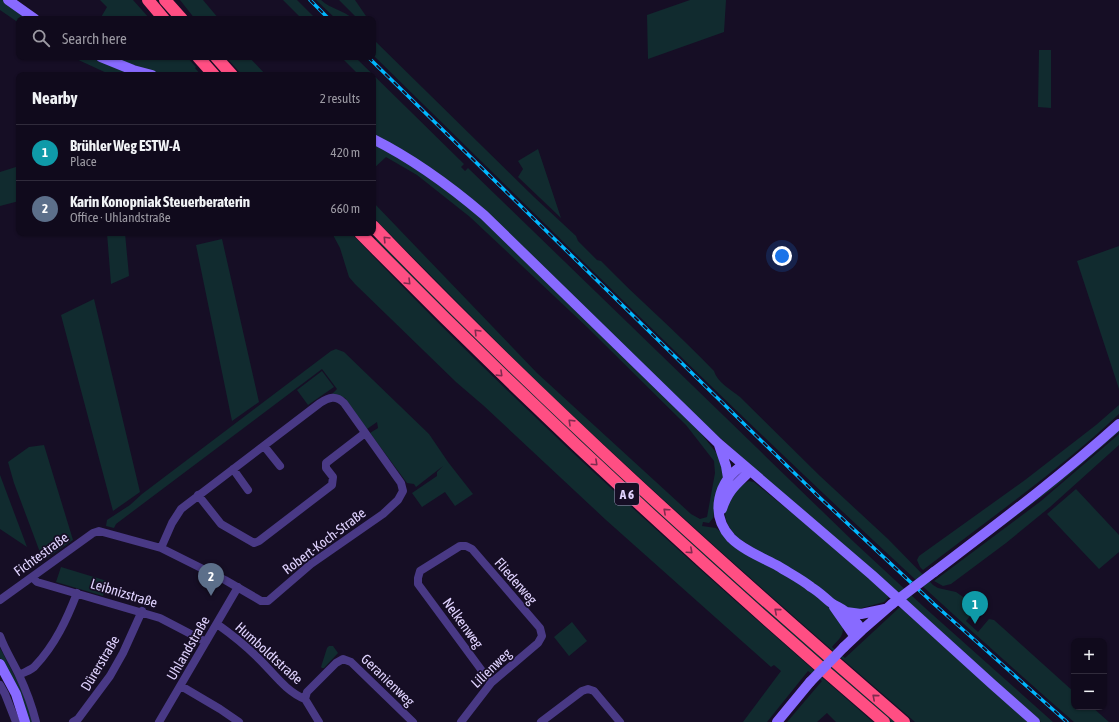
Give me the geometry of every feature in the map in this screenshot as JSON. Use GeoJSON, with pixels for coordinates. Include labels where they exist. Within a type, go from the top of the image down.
{"type":"FeatureCollection","features":[{"type":"Feature","properties":{"kind":"highway"},"geometry":{"type":"LineString","coordinates":[[148,0],[161,16]]}},
{"type":"Feature","properties":{"kind":"highway"},"geometry":{"type":"LineString","coordinates":[[165,0],[180,16]]}},
{"type":"Feature","properties":{"kind":"highway"},"geometry":{"type":"LineString","coordinates":[[171,0],[181,16]]}},
{"type":"Feature","properties":{"kind":"highway"},"geometry":{"type":"LineString","coordinates":[[201,60],[211,72]]}},
{"type":"Feature","properties":{"kind":"highway"},"geometry":{"type":"LineString","coordinates":[[219,60],[229,72]]}},
{"type":"Feature","properties":{"kind":"highway","name":"A 6"},"geometry":{"type":"LineString","coordinates":[[376,229],[483,338],[602,451],[738,576],[904,722]]}},
{"type":"Feature","properties":{"kind":"highway","name":"A 6"},"geometry":{"type":"LineString","coordinates":[[363,236],[474,348],[611,478],[734,591],[884,722]]}},
{"type":"Feature","properties":{"kind":"main road"},"geometry":{"type":"LineString","coordinates":[[8,0],[31,16]]}},
{"type":"Feature","properties":{"kind":"main road"},"geometry":{"type":"LineString","coordinates":[[108,60],[141,72]]}},
{"type":"Feature","properties":{"kind":"main road"},"geometry":{"type":"LineString","coordinates":[[376,141],[409,159],[458,194],[484,215],[718,443],[872,575],[1035,722]]}},
{"type":"Feature","properties":{"kind":"main road"},"geometry":{"type":"LineString","coordinates":[[777,722],[810,682],[859,633],[934,572],[1026,502],[1083,456],[1119,424]]}},
{"type":"Feature","properties":{"kind":"main road"},"geometry":{"type":"LineString","coordinates":[[718,443],[726,466],[728,478]]}},
{"type":"Feature","properties":{"kind":"main road"},"geometry":{"type":"LineString","coordinates":[[746,468],[736,470],[728,478],[722,487],[718,500],[720,514],[725,529],[733,539],[803,581],[830,602],[846,612],[860,614],[890,607]]}},
{"type":"Feature","properties":{"kind":"main road"},"geometry":{"type":"LineString","coordinates":[[720,514],[724,501],[746,468]]}},
{"type":"Feature","properties":{"kind":"main road"},"geometry":{"type":"LineString","coordinates":[[830,602],[859,633]]}},
{"type":"Feature","properties":{"kind":"main road"},"geometry":{"type":"LineString","coordinates":[[846,612],[859,633]]}},
{"type":"Feature","properties":{"kind":"main road"},"geometry":{"type":"LineString","coordinates":[[0,664],[16,694],[25,722]]}},
{"type":"Feature","properties":{"kind":"street"},"geometry":{"type":"LineString","coordinates":[[198,495],[221,524],[254,543],[259,541],[332,485],[333,478],[326,468],[326,463],[365,433],[340,400],[332,397],[320,403],[198,495],[176,516],[161,548],[238,587]]}},
{"type":"Feature","properties":{"kind":"street","name":"Robert-Koch-Straße"},"geometry":{"type":"LineString","coordinates":[[238,587],[261,601],[268,600],[311,564],[383,514],[398,500],[402,491],[401,483],[365,433]]}},
{"type":"Feature","properties":{"kind":"street"},"geometry":{"type":"LineString","coordinates":[[264,446],[280,466]]}},
{"type":"Feature","properties":{"kind":"street"},"geometry":{"type":"LineString","coordinates":[[233,470],[248,490]]}},
{"type":"Feature","properties":{"kind":"street","name":"Fichtestraße"},"geometry":{"type":"LineString","coordinates":[[0,600],[93,533],[99,531],[161,548]]}},
{"type":"Feature","properties":{"kind":"street","name":"Nelkenweg"},"geometry":{"type":"LineString","coordinates":[[466,546],[460,546],[420,571],[418,584],[492,683]]}},
{"type":"Feature","properties":{"kind":"street","name":"Fliederweg"},"geometry":{"type":"LineString","coordinates":[[466,546],[472,549],[540,628],[542,636]]}},
{"type":"Feature","properties":{"kind":"street","name":"Leibnizstraße"},"geometry":{"type":"LineString","coordinates":[[32,577],[37,582],[142,611],[160,618],[206,642]]}},
{"type":"Feature","properties":{"kind":"street","name":"Uhlandstraße"},"geometry":{"type":"LineString","coordinates":[[160,722],[238,587]]}},
{"type":"Feature","properties":{"kind":"street"},"geometry":{"type":"LineString","coordinates":[[19,675],[35,667],[57,636],[78,593]]}},
{"type":"Feature","properties":{"kind":"street","name":"Dürerstraße"},"geometry":{"type":"LineString","coordinates":[[73,722],[78,719],[110,676],[126,648],[142,611]]}},
{"type":"Feature","properties":{"kind":"street","name":"Humboldtstraße"},"geometry":{"type":"LineString","coordinates":[[217,624],[251,651],[289,689],[299,697],[306,699]]}},
{"type":"Feature","properties":{"kind":"street"},"geometry":{"type":"LineString","coordinates":[[0,636],[3,645],[19,675],[32,707],[36,722]]}},
{"type":"Feature","properties":{"kind":"street","name":"Lilienweg"},"geometry":{"type":"LineString","coordinates":[[461,722],[492,683],[538,643],[542,636]]}},
{"type":"Feature","properties":{"kind":"street","name":"Geranienweg"},"geometry":{"type":"LineString","coordinates":[[306,699],[308,692],[336,662],[343,659],[351,662],[413,722]]}},
{"type":"Feature","properties":{"kind":"street"},"geometry":{"type":"LineString","coordinates":[[0,685],[3,695],[16,722]]}},
{"type":"Feature","properties":{"kind":"street"},"geometry":{"type":"LineString","coordinates":[[181,686],[239,722]]}},
{"type":"Feature","properties":{"kind":"street"},"geometry":{"type":"LineString","coordinates":[[541,722],[582,691],[588,690],[594,691],[620,722]]}},
{"type":"Feature","properties":{"kind":"street"},"geometry":{"type":"LineString","coordinates":[[306,699],[319,722]]}},
{"type":"Feature","properties":{"kind":"green space"},"geometry":{"type":"Polygon","coordinates":[[[0,0],[3,0],[25,16],[16,16],[16,21],[0,10],[0,0]]]}},
{"type":"Feature","properties":{"kind":"green space"},"geometry":{"type":"Polygon","coordinates":[[[100,0],[133,0],[147,16],[102,16],[107,7],[100,0]]]}},
{"type":"Feature","properties":{"kind":"green space"},"geometry":{"type":"Polygon","coordinates":[[[180,0],[203,0],[216,16],[193,16],[180,0]]]}},
{"type":"Feature","properties":{"kind":"green space"},"geometry":{"type":"Polygon","coordinates":[[[283,0],[297,0],[313,16],[299,16],[283,0]]]}},
{"type":"Feature","properties":{"kind":"green space"},"geometry":{"type":"Polygon","coordinates":[[[316,0],[321,0],[329,6],[349,16],[333,16],[316,0]]]}},
{"type":"Feature","properties":{"kind":"green space"},"geometry":{"type":"Polygon","coordinates":[[[339,0],[355,0],[366,16],[355,16],[339,0]]]}},
{"type":"Feature","properties":{"kind":"green space"},"geometry":{"type":"Polygon","coordinates":[[[690,0],[726,0],[724,32],[648,59],[647,15],[690,0]]]}},
{"type":"Feature","properties":{"kind":"green space"},"geometry":{"type":"Polygon","coordinates":[[[376,42],[534,197],[576,236],[578,241],[597,260],[601,261],[686,343],[714,371],[721,382],[740,397],[820,476],[888,539],[933,585],[938,588],[956,592],[976,606],[976,609],[966,621],[978,632],[989,619],[994,620],[1071,689],[1071,710],[1095,710],[1109,722],[1074,722],[894,560],[719,394],[376,58],[376,42]]]}},
{"type":"Feature","properties":{"kind":"green space"},"geometry":{"type":"Polygon","coordinates":[[[1039,50],[1051,50],[1051,108],[1038,107],[1039,50]]]}},
{"type":"Feature","properties":{"kind":"green space"},"geometry":{"type":"Polygon","coordinates":[[[78,60],[100,60],[131,72],[104,72],[78,60]]]}},
{"type":"Feature","properties":{"kind":"green space"},"geometry":{"type":"Polygon","coordinates":[[[118,60],[190,60],[198,72],[155,72],[118,60]]]}},
{"type":"Feature","properties":{"kind":"green space"},"geometry":{"type":"Polygon","coordinates":[[[229,60],[252,60],[263,72],[239,72],[229,60]]]}},
{"type":"Feature","properties":{"kind":"green space"},"geometry":{"type":"Polygon","coordinates":[[[344,60],[358,60],[370,72],[356,72],[344,60]]]}},
{"type":"Feature","properties":{"kind":"green space"},"geometry":{"type":"Polygon","coordinates":[[[376,78],[464,164],[461,167],[465,171],[468,168],[855,543],[924,607],[1053,722],[1041,722],[700,420],[509,234],[376,137],[376,78]]]}},
{"type":"Feature","properties":{"kind":"green space"},"geometry":{"type":"Polygon","coordinates":[[[376,144],[395,154],[466,204],[697,428],[721,459],[723,477],[713,518],[709,523],[703,522],[702,526],[716,528],[788,575],[825,603],[838,617],[843,629],[841,637],[832,647],[845,658],[900,607],[1030,722],[915,722],[777,602],[552,396],[376,220],[376,205],[537,373],[691,514],[700,519],[707,517],[715,473],[714,461],[686,425],[587,327],[470,217],[417,175],[386,157],[376,166],[376,144]]]}},
{"type":"Feature","properties":{"kind":"green space"},"geometry":{"type":"Polygon","coordinates":[[[538,149],[561,218],[518,177],[523,169],[518,161],[538,149]]]}},
{"type":"Feature","properties":{"kind":"green space"},"geometry":{"type":"Polygon","coordinates":[[[16,167],[16,202],[0,206],[0,172],[16,167]]]}},
{"type":"Feature","properties":{"kind":"green space"},"geometry":{"type":"Polygon","coordinates":[[[107,236],[125,236],[129,276],[111,284],[107,236]]]}},
{"type":"Feature","properties":{"kind":"green space"},"geometry":{"type":"Polygon","coordinates":[[[334,236],[354,236],[476,360],[606,484],[873,722],[836,722],[827,713],[817,722],[787,722],[822,681],[808,671],[767,722],[743,722],[781,671],[774,665],[771,667],[606,520],[484,406],[456,382],[355,284],[349,277],[340,248],[334,236]]]}},
{"type":"Feature","properties":{"kind":"green space"},"geometry":{"type":"Polygon","coordinates":[[[377,238],[897,722],[891,722],[803,646],[576,439],[374,241],[377,238]]]}},
{"type":"Feature","properties":{"kind":"green space"},"geometry":{"type":"Polygon","coordinates":[[[222,239],[259,402],[232,421],[196,245],[222,239]]]}},
{"type":"Feature","properties":{"kind":"green space"},"geometry":{"type":"Polygon","coordinates":[[[1119,246],[1119,389],[1077,261],[1119,246]]]}},
{"type":"Feature","properties":{"kind":"green space"},"geometry":{"type":"Polygon","coordinates":[[[94,299],[140,492],[113,511],[61,315],[94,299]]]}},
{"type":"Feature","properties":{"kind":"green space"},"geometry":{"type":"Polygon","coordinates":[[[336,349],[344,352],[429,434],[448,462],[473,494],[455,506],[445,492],[422,507],[412,493],[437,476],[437,472],[443,466],[416,487],[414,484],[407,483],[370,433],[378,428],[377,422],[367,429],[345,398],[332,394],[337,389],[322,369],[116,524],[114,528],[106,526],[107,520],[130,505],[142,494],[331,351],[336,349]]]}},
{"type":"Feature","properties":{"kind":"green space"},"geometry":{"type":"Polygon","coordinates":[[[322,371],[334,387],[308,405],[297,390],[322,371]]]}},
{"type":"Feature","properties":{"kind":"green space"},"geometry":{"type":"Polygon","coordinates":[[[1119,405],[1119,414],[1072,455],[923,570],[920,567],[917,560],[919,556],[1025,480],[1096,425],[1119,405]]]}},
{"type":"Feature","properties":{"kind":"green space"},"geometry":{"type":"Polygon","coordinates":[[[1119,429],[1119,432],[1056,486],[937,575],[1119,429]]]}},
{"type":"Feature","properties":{"kind":"green space"},"geometry":{"type":"Polygon","coordinates":[[[1119,434],[1119,445],[1050,507],[1006,543],[951,584],[943,586],[934,581],[1041,501],[1119,434]]]}},
{"type":"Feature","properties":{"kind":"green space"},"geometry":{"type":"Polygon","coordinates":[[[44,445],[73,540],[47,558],[41,555],[14,483],[8,462],[29,447],[44,445]]]}},
{"type":"Feature","properties":{"kind":"green space"},"geometry":{"type":"Polygon","coordinates":[[[0,475],[27,547],[0,529],[0,475]]]}},
{"type":"Feature","properties":{"kind":"green space"},"geometry":{"type":"Polygon","coordinates":[[[749,481],[754,482],[858,567],[889,597],[884,602],[862,608],[860,610],[848,608],[738,538],[731,530],[725,517],[725,513],[730,498],[733,494],[749,481]]]}},
{"type":"Feature","properties":{"kind":"green space"},"geometry":{"type":"Polygon","coordinates":[[[1076,489],[1119,535],[1119,552],[1099,569],[1047,514],[1076,489]]]}},
{"type":"Feature","properties":{"kind":"green space"},"geometry":{"type":"Polygon","coordinates":[[[61,567],[107,581],[103,596],[56,582],[61,567]]]}},
{"type":"Feature","properties":{"kind":"green space"},"geometry":{"type":"Polygon","coordinates":[[[572,622],[587,641],[569,656],[554,637],[572,622]]]}},
{"type":"Feature","properties":{"kind":"green space"},"geometry":{"type":"Polygon","coordinates":[[[329,646],[333,646],[338,653],[324,668],[322,668],[321,667],[327,648],[329,646]]]}},
{"type":"Feature","properties":{"kind":"green space"},"geometry":{"type":"Polygon","coordinates":[[[0,648],[22,690],[33,722],[29,722],[17,687],[0,658],[0,648]]]}},
{"type":"Feature","properties":{"kind":"railway"},"geometry":{"type":"LineString","coordinates":[[310,0],[326,16]]}},
{"type":"Feature","properties":{"kind":"railway"},"geometry":{"type":"LineString","coordinates":[[371,60],[818,496],[934,604],[1067,722]]}},
{"type":"Feature","properties":{"kind":"place","name":"Karin Konopniak Steuerberaterin"},"geometry":{"type":"Point","coordinates":[211,596]}},
{"type":"Feature","properties":{"kind":"place","name":"Brühler Weg ESTW-A"},"geometry":{"type":"Point","coordinates":[975,624]}}]}
